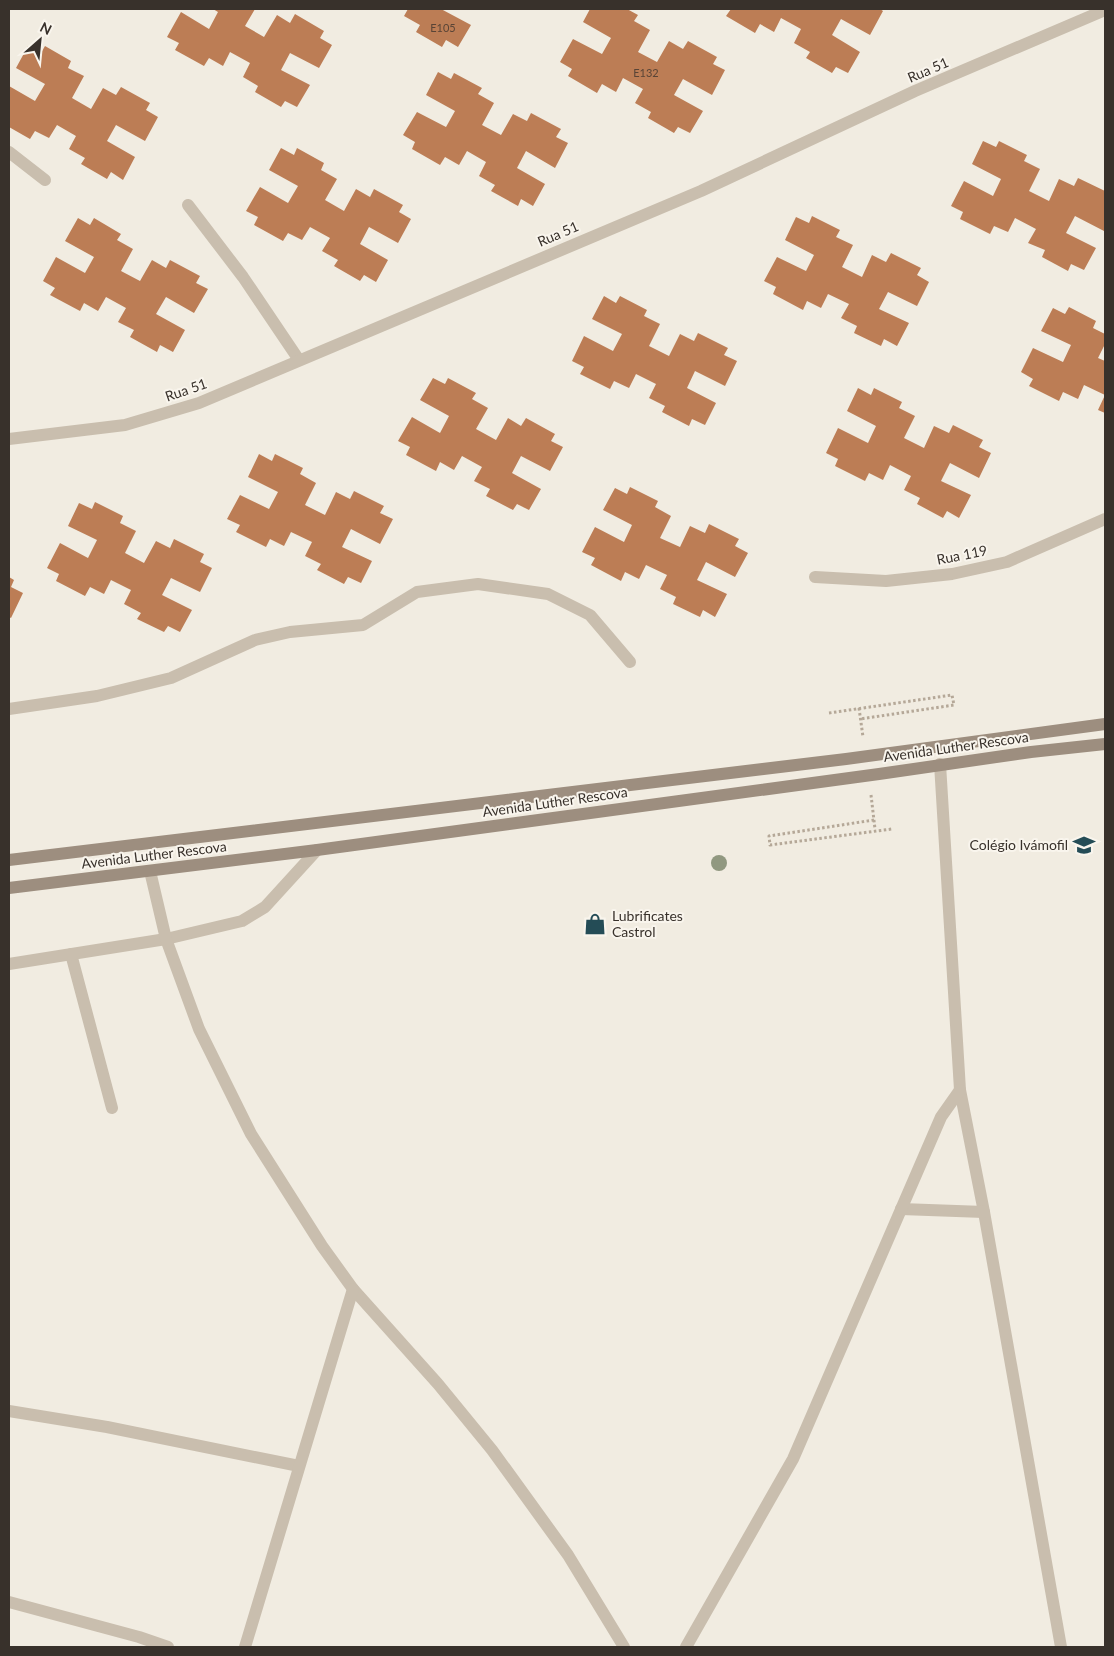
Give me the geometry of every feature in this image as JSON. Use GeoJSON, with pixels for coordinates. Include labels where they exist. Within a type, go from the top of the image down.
{"type":"FeatureCollection","features":[{"type":"Feature","properties":{"kind":"main road","name":"Avenida Luther Rescova"},"geometry":{"type":"LineString","coordinates":[[9,860],[846,759],[1105,724]]}},
{"type":"Feature","properties":{"kind":"main road","name":"Avenida Luther Rescova"},"geometry":{"type":"LineString","coordinates":[[9,888],[317,850],[879,774],[940,764],[1105,744]]}},
{"type":"Feature","properties":{"kind":"street","name":"Rua 51"},"geometry":{"type":"LineString","coordinates":[[9,439],[125,425],[199,402],[701,190],[915,92],[1105,10]]}},
{"type":"Feature","properties":{"kind":"street"},"geometry":{"type":"LineString","coordinates":[[9,152],[45,180]]}},
{"type":"Feature","properties":{"kind":"street"},"geometry":{"type":"LineString","coordinates":[[188,205],[243,277],[300,360]]}},
{"type":"Feature","properties":{"kind":"street","name":"Rua 119"},"geometry":{"type":"LineString","coordinates":[[815,577],[886,581],[952,574],[1007,562],[1105,519]]}},
{"type":"Feature","properties":{"kind":"street"},"geometry":{"type":"LineString","coordinates":[[9,709],[97,696],[171,678],[255,640],[290,632],[363,625],[417,592],[478,584],[548,594],[590,615],[630,662]]}},
{"type":"Feature","properties":{"kind":"street"},"geometry":{"type":"LineString","coordinates":[[940,764],[960,1090],[984,1212],[1060,1647]]}},
{"type":"Feature","properties":{"kind":"street"},"geometry":{"type":"LineString","coordinates":[[9,964],[166,939],[242,921],[264,907],[317,850]]}},
{"type":"Feature","properties":{"kind":"street"},"geometry":{"type":"LineString","coordinates":[[150,871],[166,939],[199,1029],[252,1134],[322,1246],[353,1289],[438,1384],[492,1450],[568,1555],[624,1647]]}},
{"type":"Feature","properties":{"kind":"street"},"geometry":{"type":"LineString","coordinates":[[71,954],[112,1108]]}},
{"type":"Feature","properties":{"kind":"street"},"geometry":{"type":"LineString","coordinates":[[686,1647],[793,1459],[941,1117],[960,1090]]}},
{"type":"Feature","properties":{"kind":"street"},"geometry":{"type":"LineString","coordinates":[[901,1209],[984,1212]]}},
{"type":"Feature","properties":{"kind":"street"},"geometry":{"type":"LineString","coordinates":[[245,1647],[353,1289]]}},
{"type":"Feature","properties":{"kind":"street"},"geometry":{"type":"LineString","coordinates":[[9,1411],[107,1427],[299,1466]]}},
{"type":"Feature","properties":{"kind":"street"},"geometry":{"type":"LineString","coordinates":[[9,1602],[168,1647]]}},
{"type":"Feature","properties":{"kind":"path"},"geometry":{"type":"LineString","coordinates":[[829,713],[952,696],[954,704],[860,719]]}},
{"type":"Feature","properties":{"kind":"path"},"geometry":{"type":"LineString","coordinates":[[874,820],[769,836],[770,845],[892,829]]}},
{"type":"Feature","properties":{"kind":"building"},"geometry":{"type":"Polygon","coordinates":[[[213,9],[255,9],[245,26],[264,37],[277,15],[290,23],[295,14],[324,31],[320,38],[332,45],[319,68],[290,53],[281,70],[310,85],[297,107],[285,101],[281,107],[255,92],[258,86],[243,77],[250,63],[230,52],[223,66],[209,58],[204,66],[175,50],[179,43],[167,37],[181,12],[209,29],[218,12],[213,9]]]}},
{"type":"Feature","properties":{"kind":"building"},"geometry":{"type":"Polygon","coordinates":[[[408,9],[441,9],[471,25],[458,47],[446,40],[442,47],[416,32],[420,25],[404,16],[408,9]]]}},
{"type":"Feature","properties":{"kind":"building"},"geometry":{"type":"Polygon","coordinates":[[[590,9],[627,9],[638,15],[634,21],[650,30],[638,52],[657,62],[669,41],[683,49],[688,41],[717,57],[713,64],[725,70],[712,95],[683,79],[674,95],[703,111],[690,133],[678,127],[674,133],[648,118],[651,112],[635,103],[643,89],[623,78],[616,92],[602,84],[597,93],[568,76],[572,69],[560,62],[573,39],[602,54],[611,38],[583,22],[590,9]]]}},
{"type":"Feature","properties":{"kind":"building"},"geometry":{"type":"Polygon","coordinates":[[[731,9],[880,9],[883,11],[870,35],[841,19],[832,35],[860,52],[848,73],[836,67],[832,73],[806,58],[810,52],[794,43],[801,29],[781,18],[774,32],[760,24],[755,33],[726,16],[731,9]]]}},
{"type":"Feature","properties":{"kind":"building"},"geometry":{"type":"Polygon","coordinates":[[[28,46],[41,53],[45,46],[71,61],[68,68],[84,76],[72,98],[91,109],[103,88],[116,95],[121,87],[150,103],[146,110],[158,117],[145,141],[116,125],[107,141],[135,157],[123,180],[111,172],[107,179],[81,164],[85,158],[69,149],[76,136],[57,125],[49,138],[35,131],[30,139],[9,127],[9,86],[35,101],[45,84],[16,68],[28,46]]]}},
{"type":"Feature","properties":{"kind":"building"},"geometry":{"type":"Polygon","coordinates":[[[438,72],[451,79],[454,73],[482,88],[478,94],[494,103],[482,125],[501,135],[513,114],[527,121],[531,113],[561,129],[556,137],[568,143],[555,168],[526,151],[517,168],[545,184],[533,206],[521,199],[518,206],[491,191],[495,185],[479,176],[486,162],[467,151],[459,165],[445,157],[440,165],[412,149],[415,142],[403,135],[417,112],[446,127],[455,111],[426,95],[438,72]]]}},
{"type":"Feature","properties":{"kind":"building"},"geometry":{"type":"Polygon","coordinates":[[[983,141],[996,147],[999,141],[1027,155],[1024,161],[1040,169],[1029,191],[1049,201],[1059,179],[1074,186],[1078,178],[1105,191],[1104,231],[1075,216],[1066,233],[1096,248],[1084,270],[1071,264],[1068,271],[1042,257],[1045,250],[1028,243],[1036,229],[1015,218],[1008,232],[994,226],[990,234],[960,219],[963,212],[951,206],[964,181],[993,196],[1001,179],[972,164],[983,141]]]}},
{"type":"Feature","properties":{"kind":"building"},"geometry":{"type":"Polygon","coordinates":[[[281,148],[294,155],[297,148],[324,163],[321,170],[337,179],[325,200],[344,211],[356,189],[370,197],[374,189],[403,205],[399,212],[411,219],[398,243],[369,227],[360,244],[388,260],[376,282],[364,275],[360,281],[334,266],[338,260],[322,251],[330,238],[310,227],[302,240],[288,233],[283,241],[254,225],[258,217],[246,211],[260,187],[288,203],[298,186],[269,170],[281,148]]]}},
{"type":"Feature","properties":{"kind":"building"},"geometry":{"type":"Polygon","coordinates":[[[812,216],[840,230],[836,237],[853,245],[842,267],[862,277],[872,255],[886,262],[891,253],[921,268],[917,275],[929,282],[917,306],[888,292],[879,309],[909,323],[897,346],[884,339],[881,346],[854,333],[857,326],[841,318],[849,304],[828,294],[821,308],[807,301],[803,310],[773,294],[776,287],[764,281],[777,257],[806,271],[814,255],[785,240],[796,217],[809,223],[812,216]]]}},
{"type":"Feature","properties":{"kind":"building"},"geometry":{"type":"Polygon","coordinates":[[[78,218],[90,225],[94,218],[121,234],[117,240],[133,249],[121,271],[140,281],[152,260],[166,268],[170,260],[200,276],[196,283],[208,289],[194,313],[166,297],[156,314],[185,330],[173,352],[160,345],[157,352],[130,337],[134,330],[118,322],[126,308],[106,297],[98,311],[84,303],[80,311],[50,295],[55,288],[43,281],[56,257],[85,273],[94,257],[65,241],[78,218]]]}},
{"type":"Feature","properties":{"kind":"building"},"geometry":{"type":"Polygon","coordinates":[[[604,296],[616,303],[620,296],[647,310],[644,316],[660,324],[649,346],[669,356],[680,334],[694,341],[698,333],[728,348],[724,355],[737,361],[725,386],[695,371],[687,388],[716,403],[705,425],[692,419],[689,426],[662,412],[665,406],[649,398],[656,384],[636,374],[629,388],[614,381],[610,389],[580,374],[584,367],[572,361],[584,336],[613,351],[622,334],[592,319],[604,296]]]}},
{"type":"Feature","properties":{"kind":"building"},"geometry":{"type":"Polygon","coordinates":[[[1069,307],[1096,321],[1093,328],[1105,334],[1105,344],[1098,358],[1105,361],[1105,395],[1084,385],[1078,399],[1063,392],[1059,401],[1029,386],[1033,379],[1021,372],[1033,348],[1063,362],[1071,345],[1041,331],[1053,308],[1065,314],[1069,307]]]}},
{"type":"Feature","properties":{"kind":"building"},"geometry":{"type":"Polygon","coordinates":[[[433,378],[445,384],[448,378],[476,393],[472,399],[488,408],[476,429],[496,440],[508,418],[521,426],[526,418],[555,434],[551,441],[563,447],[550,471],[521,456],[512,473],[541,489],[529,510],[517,504],[513,510],[486,496],[490,489],[474,481],[482,467],[462,456],[454,470],[440,462],[436,471],[406,455],[410,447],[398,441],[412,417],[440,433],[449,416],[420,400],[433,378]]]}},
{"type":"Feature","properties":{"kind":"building"},"geometry":{"type":"Polygon","coordinates":[[[858,388],[871,395],[874,388],[902,402],[899,408],[915,416],[904,438],[924,448],[934,426],[949,433],[953,425],[983,440],[979,447],[991,453],[979,478],[950,463],[941,481],[971,495],[959,518],[947,511],[943,518],[917,504],[920,498],[904,490],[911,476],[890,465],[883,480],[869,473],[865,481],[835,466],[838,459],[826,453],[838,428],[868,443],[876,426],[847,411],[858,388]]]}},
{"type":"Feature","properties":{"kind":"building"},"geometry":{"type":"Polygon","coordinates":[[[1105,395],[1105,413],[1098,410],[1105,395]]]}},
{"type":"Feature","properties":{"kind":"building"},"geometry":{"type":"Polygon","coordinates":[[[259,454],[272,461],[275,454],[303,468],[300,474],[316,483],[305,505],[325,515],[336,492],[350,499],[354,491],[384,506],[380,513],[393,519],[380,544],[351,529],[342,547],[372,561],[361,583],[348,577],[344,584],[317,570],[321,564],[305,556],[312,542],[291,532],[284,546],[270,539],[266,547],[236,532],[240,525],[227,519],[240,495],[269,509],[278,492],[248,477],[259,454]]]}},
{"type":"Feature","properties":{"kind":"building"},"geometry":{"type":"Polygon","coordinates":[[[630,487],[658,501],[655,507],[671,516],[660,538],[680,547],[690,526],[705,533],[709,524],[739,539],[735,546],[748,553],[735,577],[706,562],[697,580],[727,594],[715,617],[703,610],[700,617],[673,604],[676,597],[660,589],[667,575],[646,565],[639,579],[625,572],[621,581],[591,565],[595,558],[582,552],[595,527],[624,542],[632,525],[603,510],[615,488],[627,494],[630,487]]]}},
{"type":"Feature","properties":{"kind":"building"},"geometry":{"type":"Polygon","coordinates":[[[95,502],[123,516],[120,523],[136,531],[125,553],[144,563],[156,541],[170,548],[174,539],[204,554],[200,562],[212,568],[200,592],[171,578],[162,595],[192,610],[180,632],[168,626],[164,632],[137,619],[141,613],[124,604],[131,590],[111,580],[104,594],[90,587],[85,596],[56,581],[59,574],[47,568],[60,543],[88,558],[97,540],[68,526],[79,503],[92,509],[95,502]]]}},
{"type":"Feature","properties":{"kind":"building"},"geometry":{"type":"Polygon","coordinates":[[[9,577],[14,580],[11,587],[23,593],[11,618],[9,617],[9,577]]]}},
{"type":"Feature","properties":{"kind":"place","name":"Colégio Ivámofil"},"geometry":{"type":"Point","coordinates":[1084,845]}},
{"type":"Feature","properties":{"kind":"place","name":"Lubrificates Castrol"},"geometry":{"type":"Point","coordinates":[595,924]}}]}
